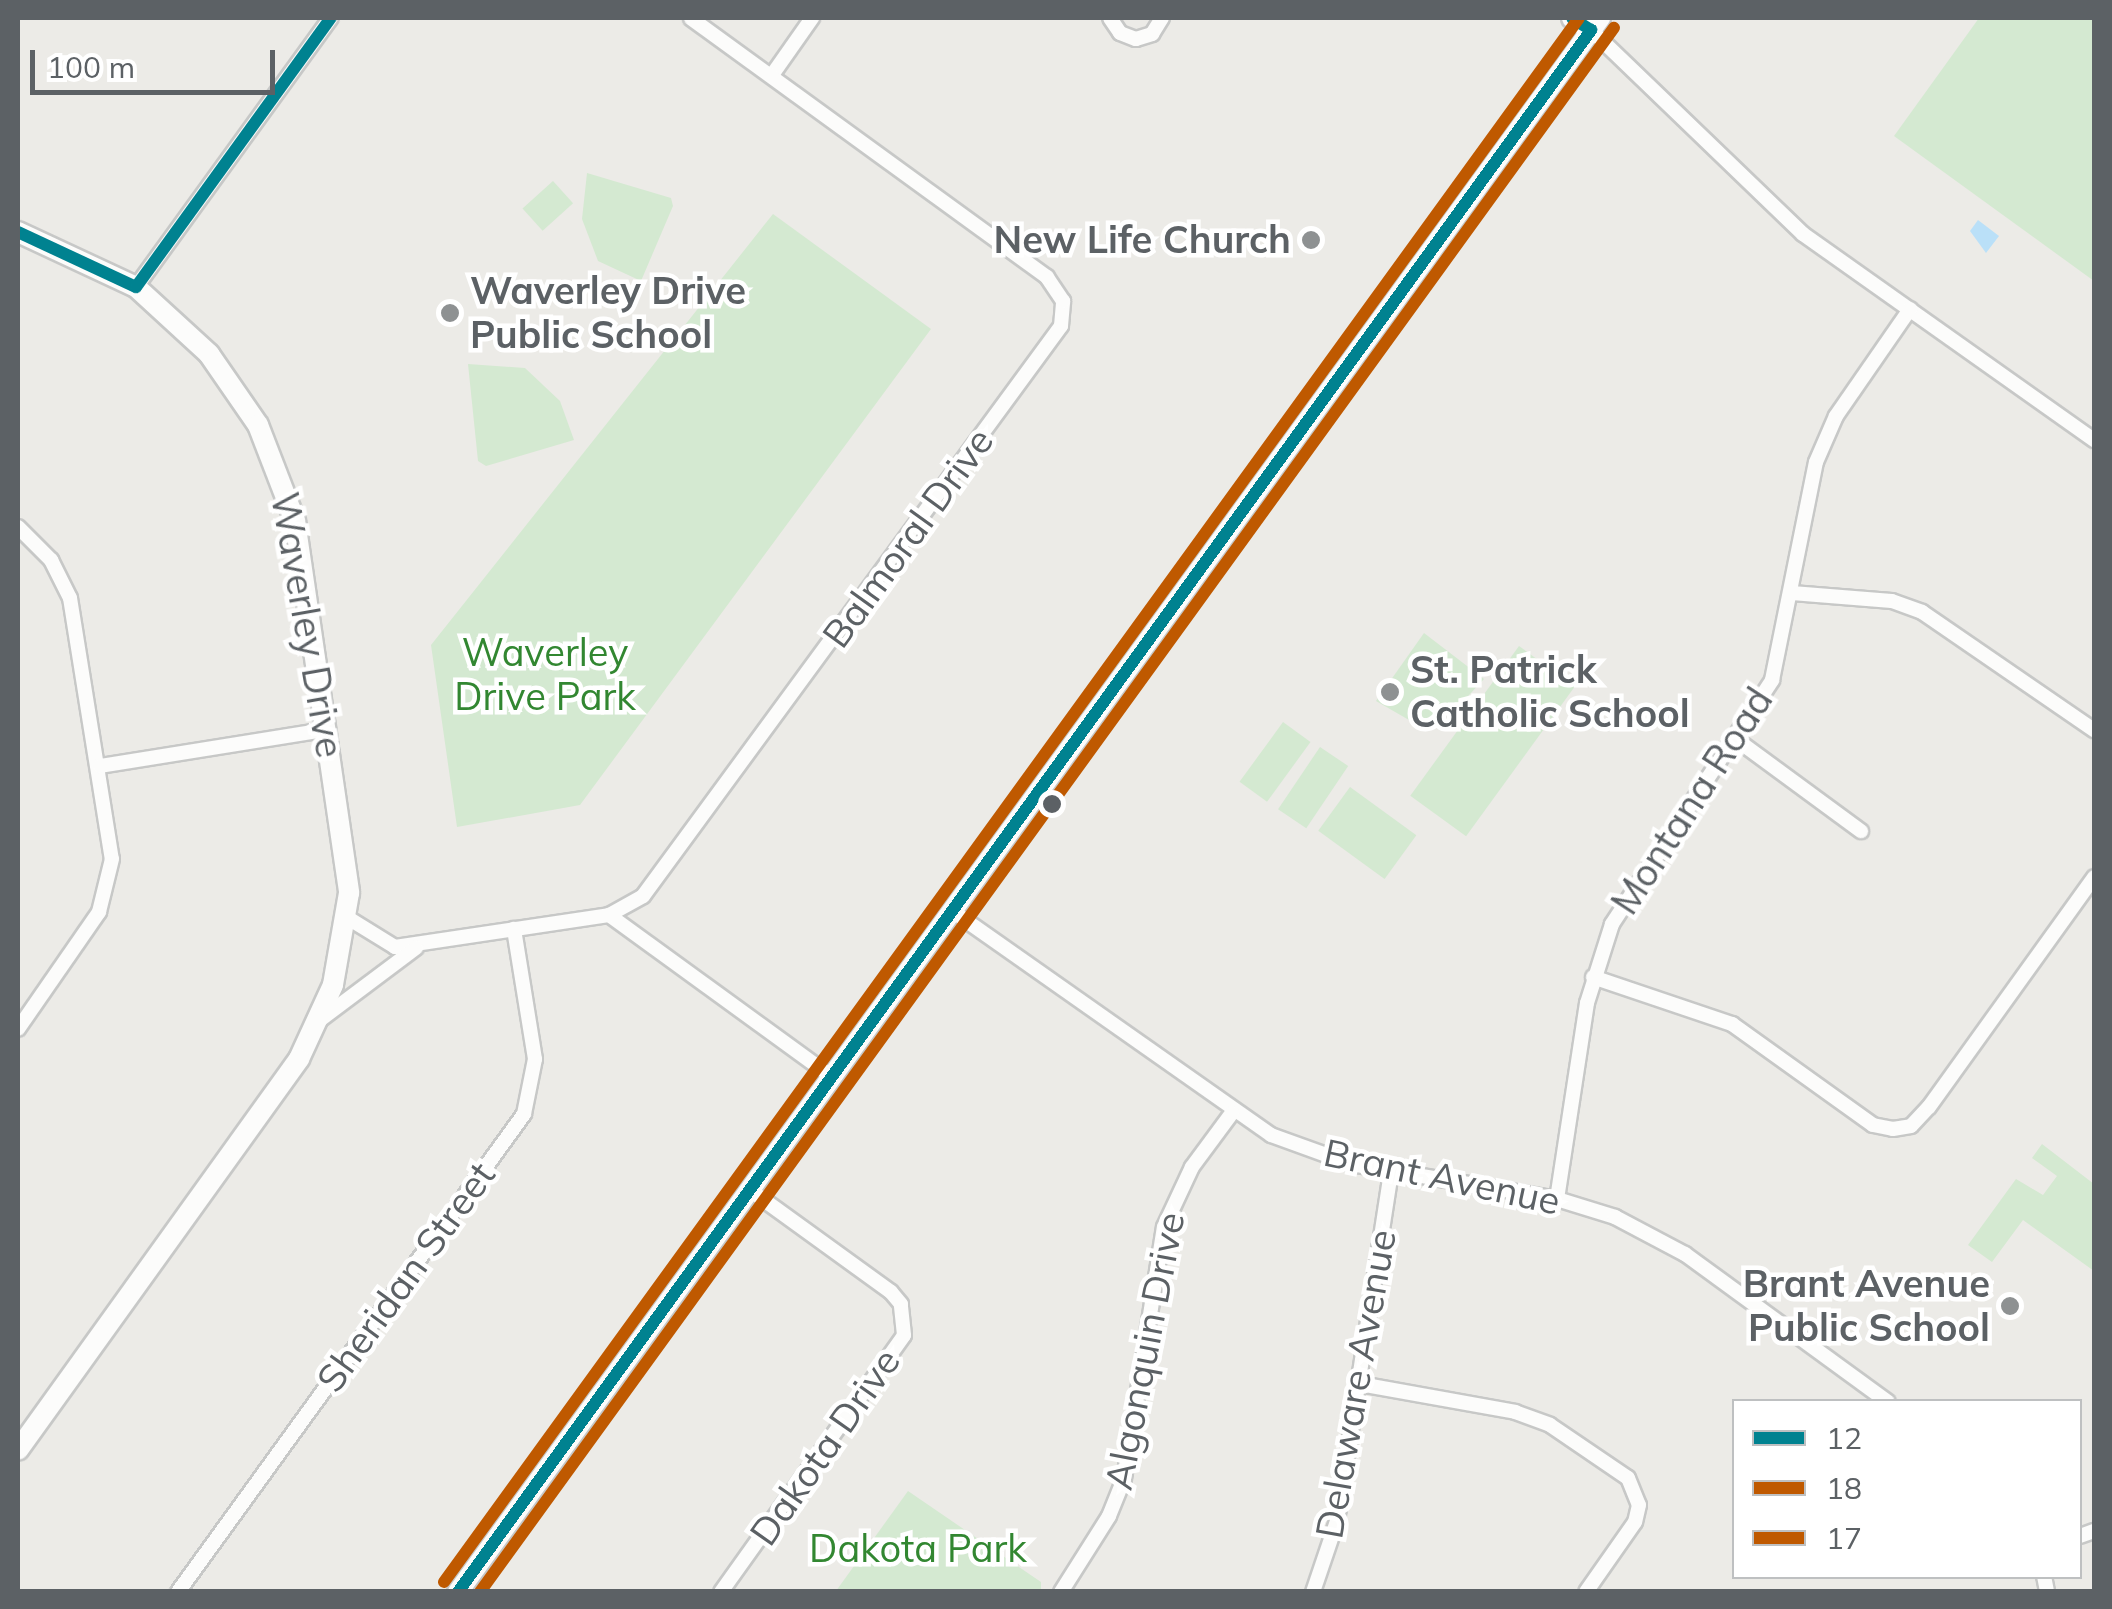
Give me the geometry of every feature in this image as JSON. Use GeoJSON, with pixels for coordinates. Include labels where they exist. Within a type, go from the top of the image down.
{"type":"FeatureCollection","features":[{"type":"Feature","properties":{"kind":"main road"},"geometry":{"type":"LineString","coordinates":[[458,1592],[1596,24],[1572,18]]}},
{"type":"Feature","properties":{"kind":"main road","name":"Waverley Drive"},"geometry":{"type":"LineString","coordinates":[[18,232],[136,286],[228,377],[278,468],[295,521],[347,854],[348,918],[320,1020],[286,1080],[18,1450]]}},
{"type":"Feature","properties":{"kind":"street","name":"Balmoral Drive"},"geometry":{"type":"LineString","coordinates":[[348,918],[378,942],[421,945],[609,915],[643,896],[682,850],[1064,313],[1047,277],[691,18]]}},
{"type":"Feature","properties":{"kind":"street"},"geometry":{"type":"LineString","coordinates":[[772,75],[812,18]]}},
{"type":"Feature","properties":{"kind":"street"},"geometry":{"type":"LineString","coordinates":[[1110,18],[1120,33],[1136,39],[1152,34],[1162,18]]}},
{"type":"Feature","properties":{"kind":"street"},"geometry":{"type":"LineString","coordinates":[[136,286],[322,20]]}},
{"type":"Feature","properties":{"kind":"street"},"geometry":{"type":"LineString","coordinates":[[1596,24],[1755,192],[1910,310],[2094,440]]}},
{"type":"Feature","properties":{"kind":"street","name":"Montana Road"},"geometry":{"type":"LineString","coordinates":[[1556,1198],[1593,976],[1631,886],[1736,740],[1772,680],[1816,462],[1836,416],[1910,310]]}},
{"type":"Feature","properties":{"kind":"street"},"geometry":{"type":"LineString","coordinates":[[18,528],[51,560],[70,598],[112,859],[103,903],[18,1029]]}},
{"type":"Feature","properties":{"kind":"street"},"geometry":{"type":"LineString","coordinates":[[1792,594],[1892,601],[1922,612],[2094,730]]}},
{"type":"Feature","properties":{"kind":"street"},"geometry":{"type":"LineString","coordinates":[[100,766],[326,730]]}},
{"type":"Feature","properties":{"kind":"street"},"geometry":{"type":"LineString","coordinates":[[1736,740],[1861,831]]}},
{"type":"Feature","properties":{"kind":"street"},"geometry":{"type":"LineString","coordinates":[[1593,976],[1721,1018],[1873,1125],[1893,1130],[1911,1126],[1929,1107],[2094,877]]}},
{"type":"Feature","properties":{"kind":"street","name":"Brant Avenue"},"geometry":{"type":"LineString","coordinates":[[952,910],[1232,1113],[1305,1149],[1390,1174],[1556,1198],[1615,1217],[1685,1254],[1884,1399]]}},
{"type":"Feature","properties":{"kind":"street"},"geometry":{"type":"LineString","coordinates":[[609,915],[831,1076]]}},
{"type":"Feature","properties":{"kind":"street","name":"Sheridan Street"},"geometry":{"type":"LineString","coordinates":[[178,1592],[524,1114],[535,1060],[514,929]]}},
{"type":"Feature","properties":{"kind":"street","name":"Waverley Drive"},"geometry":{"type":"LineString","coordinates":[[320,1020],[421,945]]}},
{"type":"Feature","properties":{"kind":"street","name":"Algonquin Drive"},"geometry":{"type":"LineString","coordinates":[[1061,1592],[1122,1485],[1164,1228],[1192,1167],[1232,1113]]}},
{"type":"Feature","properties":{"kind":"street","name":"Delaware Avenue"},"geometry":{"type":"LineString","coordinates":[[1313,1592],[1338,1521],[1390,1174]]}},
{"type":"Feature","properties":{"kind":"street","name":"Dakota Drive"},"geometry":{"type":"LineString","coordinates":[[722,1592],[904,1335],[901,1304],[891,1292],[750,1190]]}},
{"type":"Feature","properties":{"kind":"street"},"geometry":{"type":"LineString","coordinates":[[1360,1384],[1515,1412],[1550,1425],[1628,1478],[1639,1505],[1635,1522],[1586,1592]]}},
{"type":"Feature","properties":{"kind":"green space"},"geometry":{"type":"Polygon","coordinates":[[[1979,18],[2094,18],[2094,281],[1894,136],[1979,18]]]}},
{"type":"Feature","properties":{"kind":"green space"},"geometry":{"type":"Polygon","coordinates":[[[587,173],[671,198],[673,206],[641,281],[598,261],[582,219],[587,173]]]}},
{"type":"Feature","properties":{"kind":"green space"},"geometry":{"type":"Polygon","coordinates":[[[553,181],[573,203],[543,231],[523,208],[553,181]]]}},
{"type":"Feature","properties":{"kind":"green space","name":"Waverley Drive Park"},"geometry":{"type":"Polygon","coordinates":[[[773,214],[931,329],[580,805],[457,827],[431,645],[773,214]]]}},
{"type":"Feature","properties":{"kind":"green space"},"geometry":{"type":"Polygon","coordinates":[[[468,364],[525,368],[560,401],[574,440],[486,466],[478,461],[468,364]]]}},
{"type":"Feature","properties":{"kind":"green space"},"geometry":{"type":"Polygon","coordinates":[[[1424,633],[1484,679],[1456,709],[1435,719],[1409,720],[1376,701],[1424,633]]]}},
{"type":"Feature","properties":{"kind":"green space"},"geometry":{"type":"Polygon","coordinates":[[[1519,646],[1575,687],[1466,836],[1410,796],[1519,646]]]}},
{"type":"Feature","properties":{"kind":"green space"},"geometry":{"type":"Polygon","coordinates":[[[1283,722],[1311,742],[1267,802],[1240,782],[1283,722]]]}},
{"type":"Feature","properties":{"kind":"green space"},"geometry":{"type":"Polygon","coordinates":[[[1320,747],[1348,766],[1306,828],[1278,809],[1320,747]]]}},
{"type":"Feature","properties":{"kind":"green space"},"geometry":{"type":"Polygon","coordinates":[[[1350,787],[1416,835],[1385,879],[1318,831],[1350,787]]]}},
{"type":"Feature","properties":{"kind":"green space"},"geometry":{"type":"Polygon","coordinates":[[[2042,1144],[2094,1184],[2094,1271],[2023,1220],[1992,1262],[1968,1245],[2016,1179],[2043,1195],[2057,1176],[2032,1158],[2042,1144]]]}},
{"type":"Feature","properties":{"kind":"green space","name":"Dakota Park"},"geometry":{"type":"Polygon","coordinates":[[[908,1491],[1041,1582],[1041,1591],[836,1591],[908,1491]]]}},
{"type":"Feature","properties":{"kind":"water"},"geometry":{"type":"Polygon","coordinates":[[[1978,220],[1999,236],[1986,253],[1970,231],[1978,220]]]}},
{"type":"Feature","properties":{"kind":"transit line","name":"12"},"geometry":{"type":"LineString","coordinates":[[18,232],[136,287],[331,18]]}},
{"type":"Feature","properties":{"kind":"transit line","name":"12"},"geometry":{"type":"LineString","coordinates":[[458,1592],[1591,30],[1572,18]]}},
{"type":"Feature","properties":{"kind":"transit line","name":"17"},"geometry":{"type":"LineString","coordinates":[[444,1582],[1579,18]]}},
{"type":"Feature","properties":{"kind":"transit line","name":"18"},"geometry":{"type":"LineString","coordinates":[[480,1592],[1614,28]]}},
{"type":"Feature","properties":{"kind":"place","name":"New Life Church"},"geometry":{"type":"Point","coordinates":[1311,240]}},
{"type":"Feature","properties":{"kind":"place","name":"Waverley Drive Public School"},"geometry":{"type":"Point","coordinates":[450,313]}},
{"type":"Feature","properties":{"kind":"place","name":"St. Patrick Catholic School"},"geometry":{"type":"Point","coordinates":[1390,692]}},
{"type":"Feature","properties":{"kind":"place","name":"Brant Avenue Public School"},"geometry":{"type":"Point","coordinates":[2010,1306]}}]}
